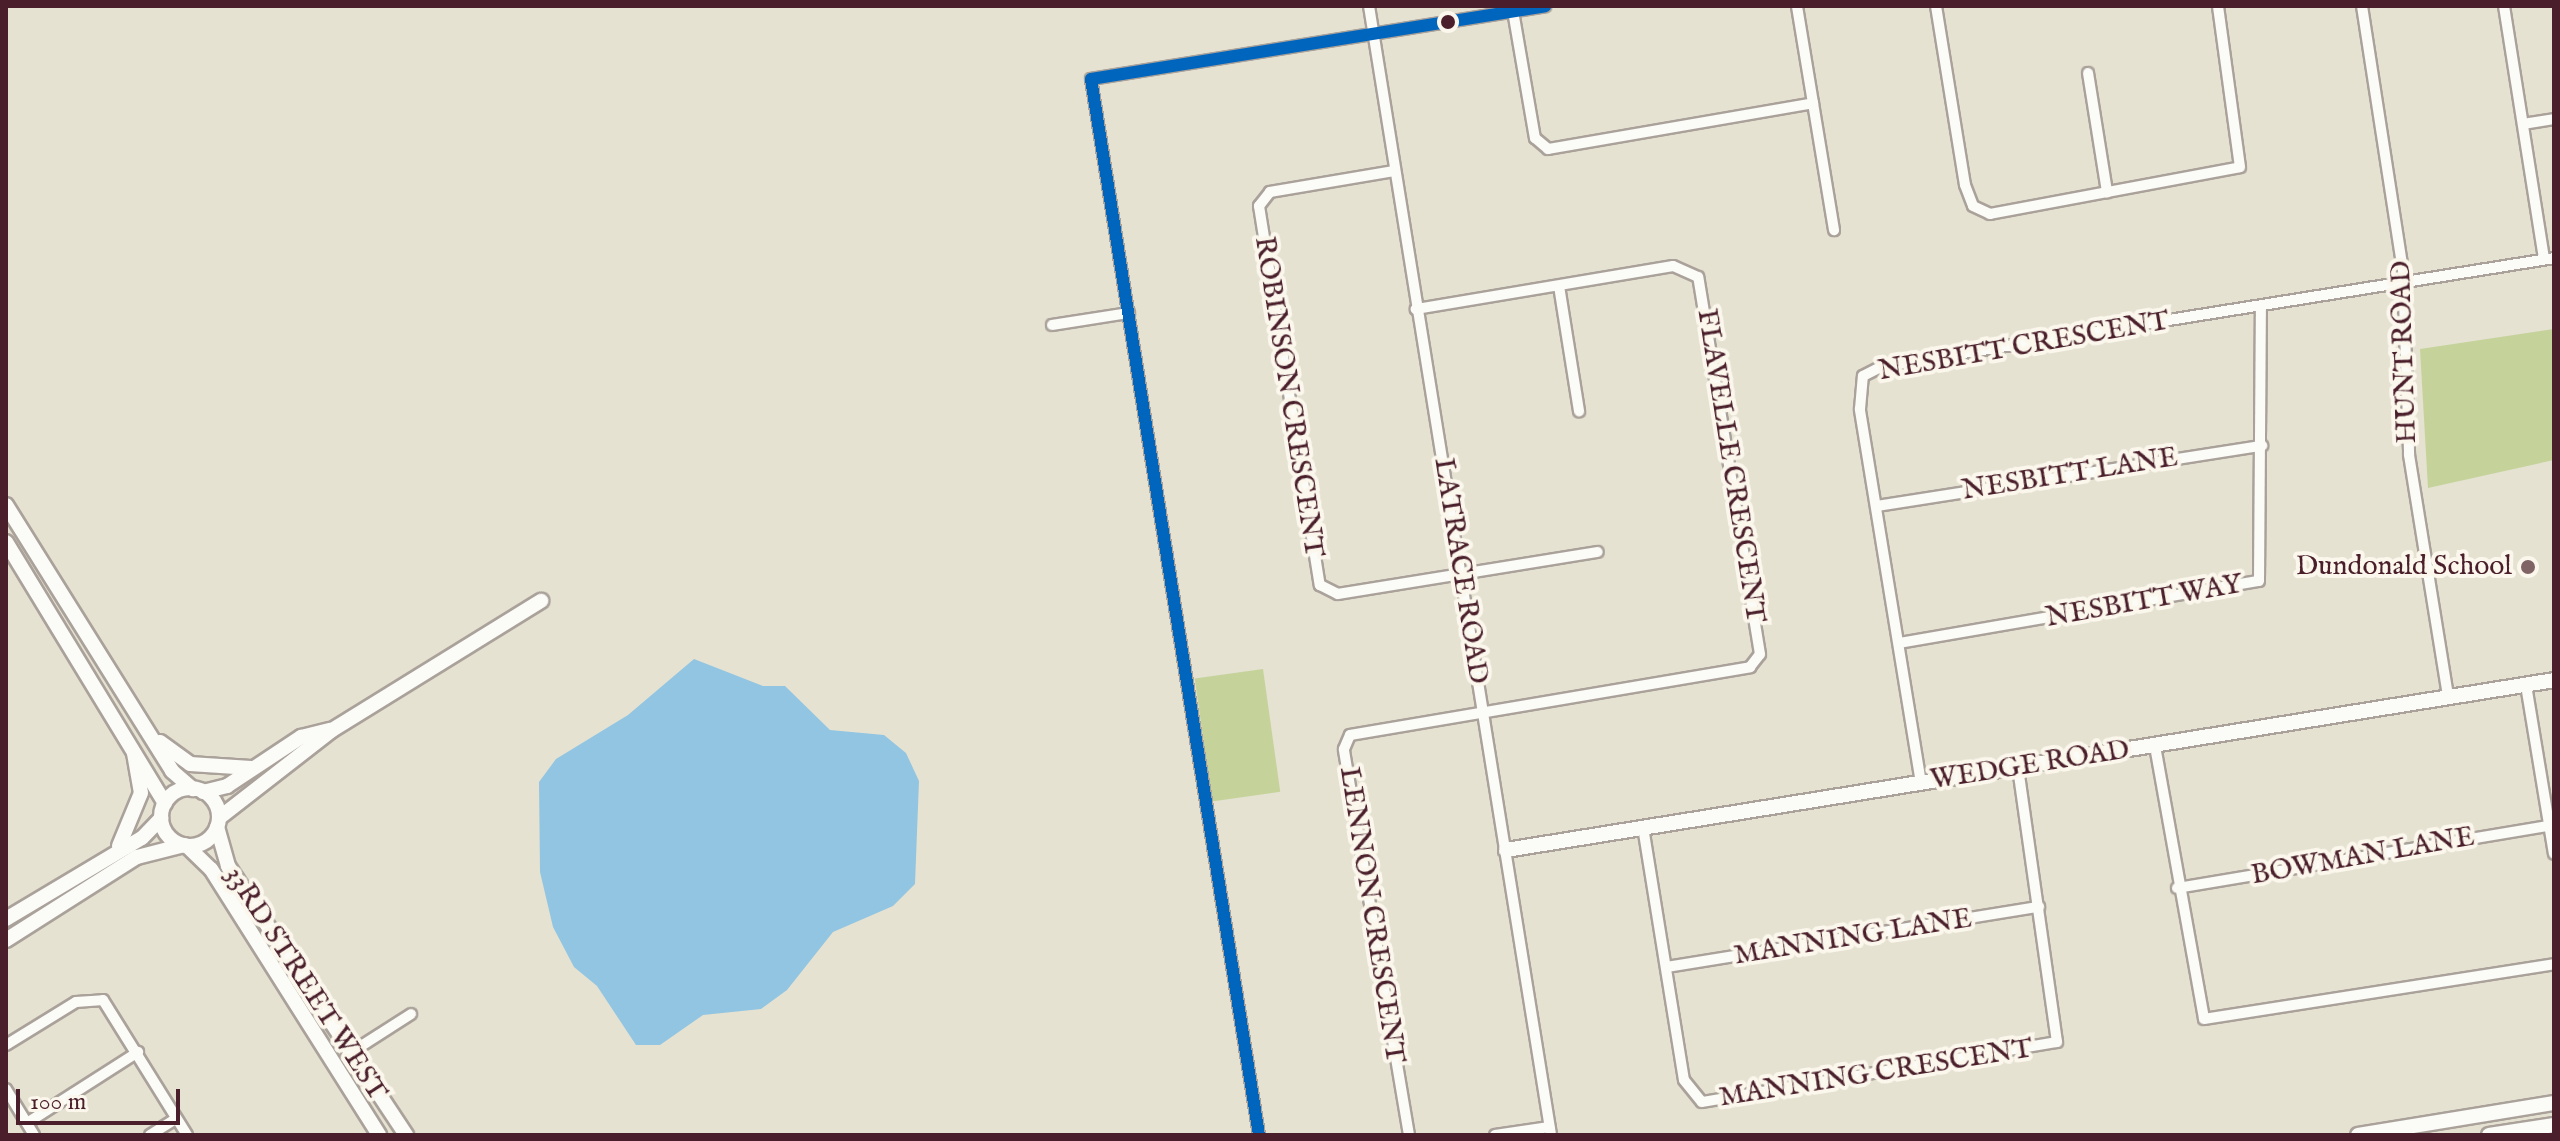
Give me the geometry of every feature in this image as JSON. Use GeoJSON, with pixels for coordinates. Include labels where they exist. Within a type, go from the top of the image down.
{"type":"FeatureCollection","features":[{"type":"Feature","properties":{"kind":"main road","name":"33RD STREET WEST"},"geometry":{"type":"LineString","coordinates":[[6,505],[155,738],[172,771],[198,790],[218,823],[228,866],[347,1055],[406,1135]]}},
{"type":"Feature","properties":{"kind":"main road","name":"33RD STREET WEST"},"geometry":{"type":"LineString","coordinates":[[6,542],[126,735],[163,810],[170,838],[185,846],[211,869],[379,1135]]}},
{"type":"Feature","properties":{"kind":"main road"},"geometry":{"type":"LineString","coordinates":[[218,823],[332,730],[541,601]]}},
{"type":"Feature","properties":{"kind":"main road","name":"WEDGE ROAD"},"geometry":{"type":"LineString","coordinates":[[1506,850],[2554,680]]}},
{"type":"Feature","properties":{"kind":"main road"},"geometry":{"type":"LineString","coordinates":[[6,919],[111,854],[163,810],[198,790],[255,768],[301,737],[332,730]]}},
{"type":"Feature","properties":{"kind":"main road"},"geometry":{"type":"LineString","coordinates":[[111,854],[129,834],[141,793],[126,735]]}},
{"type":"Feature","properties":{"kind":"main road"},"geometry":{"type":"LineString","coordinates":[[155,738],[190,764],[255,768]]}},
{"type":"Feature","properties":{"kind":"main road","name":"33RD STREET WEST"},"geometry":{"type":"LineString","coordinates":[[185,846],[202,844],[218,823]]}},
{"type":"Feature","properties":{"kind":"main road"},"geometry":{"type":"LineString","coordinates":[[6,940],[137,857],[185,846]]}},
{"type":"Feature","properties":{"kind":"main road"},"geometry":{"type":"LineString","coordinates":[[2358,1135],[2554,1103]]}},
{"type":"Feature","properties":{"kind":"main road"},"geometry":{"type":"LineString","coordinates":[[2489,1135],[2554,1125]]}},
{"type":"Feature","properties":{"kind":"street","name":"LATRACE ROAD"},"geometry":{"type":"LineString","coordinates":[[1369,6],[1550,1131]]}},
{"type":"Feature","properties":{"kind":"street"},"geometry":{"type":"LineString","coordinates":[[1259,1135],[1091,79],[1545,6]]}},
{"type":"Feature","properties":{"kind":"street"},"geometry":{"type":"LineString","coordinates":[[1797,6],[1834,230]]}},
{"type":"Feature","properties":{"kind":"street"},"geometry":{"type":"LineString","coordinates":[[1936,6],[1973,206],[1990,214],[2240,167],[2218,6]]}},
{"type":"Feature","properties":{"kind":"street","name":"HUNT ROAD"},"geometry":{"type":"LineString","coordinates":[[2362,6],[2403,283],[2409,455],[2448,697]]}},
{"type":"Feature","properties":{"kind":"street"},"geometry":{"type":"LineString","coordinates":[[2504,6],[2549,259]]}},
{"type":"Feature","properties":{"kind":"street"},"geometry":{"type":"LineString","coordinates":[[1513,11],[1535,138],[1548,149],[1813,103]]}},
{"type":"Feature","properties":{"kind":"street"},"geometry":{"type":"LineString","coordinates":[[2088,73],[2107,192]]}},
{"type":"Feature","properties":{"kind":"street"},"geometry":{"type":"LineString","coordinates":[[2523,124],[2554,119]]}},
{"type":"Feature","properties":{"kind":"street","name":"ROBINSON CRESCENT"},"geometry":{"type":"LineString","coordinates":[[1394,171],[1270,192],[1259,206],[1318,579],[1324,591],[1338,594],[1598,552]]}},
{"type":"Feature","properties":{"kind":"street","name":"NESBITT CRESCENT"},"geometry":{"type":"LineString","coordinates":[[1921,783],[1859,392],[1870,371],[2549,259]]}},
{"type":"Feature","properties":{"kind":"street","name":"FLAVELLE CRESCENT"},"geometry":{"type":"LineString","coordinates":[[1416,309],[1673,266],[1698,277],[1760,654],[1750,667],[1482,709]]}},
{"type":"Feature","properties":{"kind":"street"},"geometry":{"type":"LineString","coordinates":[[1559,286],[1579,411]]}},
{"type":"Feature","properties":{"kind":"street","name":"NESBITT WAY"},"geometry":{"type":"LineString","coordinates":[[1899,643],[2259,581],[2261,306]]}},
{"type":"Feature","properties":{"kind":"street"},"geometry":{"type":"LineString","coordinates":[[1052,325],[1129,313]]}},
{"type":"Feature","properties":{"kind":"street","name":"NESBITT LANE"},"geometry":{"type":"LineString","coordinates":[[1877,506],[2262,446]]}},
{"type":"Feature","properties":{"kind":"street"},"geometry":{"type":"LineString","coordinates":[[2526,685],[2552,826],[2554,854]]}},
{"type":"Feature","properties":{"kind":"street","name":"LENNON CRESCENT"},"geometry":{"type":"LineString","coordinates":[[1409,1135],[1344,749],[1364,728],[1482,709]]}},
{"type":"Feature","properties":{"kind":"street"},"geometry":{"type":"LineString","coordinates":[[2155,746],[2196,1003],[2211,1021],[2554,964]]}},
{"type":"Feature","properties":{"kind":"street","name":"MANNING CRESCENT"},"geometry":{"type":"LineString","coordinates":[[1643,827],[1684,1080],[1702,1102],[2050,1046],[2060,1034],[2018,768]]}},
{"type":"Feature","properties":{"kind":"street","name":"BOWMAN LANE"},"geometry":{"type":"LineString","coordinates":[[2177,888],[2552,826]]}},
{"type":"Feature","properties":{"kind":"street","name":"MANNING LANE"},"geometry":{"type":"LineString","coordinates":[[1667,967],[2039,907]]}},
{"type":"Feature","properties":{"kind":"street"},"geometry":{"type":"LineString","coordinates":[[6,1045],[96,997],[138,1052],[187,1135]]}},
{"type":"Feature","properties":{"kind":"street"},"geometry":{"type":"LineString","coordinates":[[347,1055],[411,1014]]}},
{"type":"Feature","properties":{"kind":"street"},"geometry":{"type":"LineString","coordinates":[[27,1123],[138,1052]]}},
{"type":"Feature","properties":{"kind":"street"},"geometry":{"type":"LineString","coordinates":[[6,1089],[34,1135]]}},
{"type":"Feature","properties":{"kind":"street"},"geometry":{"type":"LineString","coordinates":[[150,1135],[176,1119]]}},
{"type":"Feature","properties":{"kind":"street"},"geometry":{"type":"LineString","coordinates":[[1495,1135],[1550,1131]]}},
{"type":"Feature","properties":{"kind":"green space"},"geometry":{"type":"Polygon","coordinates":[[[2554,329],[2554,460],[2428,488],[2420,349],[2554,329]]]}},
{"type":"Feature","properties":{"kind":"green space"},"geometry":{"type":"Polygon","coordinates":[[[1263,669],[1280,792],[1212,801],[1195,679],[1263,669]]]}},
{"type":"Feature","properties":{"kind":"water"},"geometry":{"type":"Polygon","coordinates":[[[694,659],[763,686],[785,686],[830,730],[884,735],[906,753],[919,781],[915,884],[893,906],[833,932],[787,990],[761,1009],[703,1015],[660,1045],[636,1045],[597,986],[574,967],[553,927],[540,872],[539,782],[556,759],[628,715],[694,659]]]}},
{"type":"Feature","properties":{"kind":"transit line"},"geometry":{"type":"LineString","coordinates":[[1259,1135],[1091,79],[1545,6]]}},
{"type":"Feature","properties":{"kind":"place","name":"Dundonald School"},"geometry":{"type":"Point","coordinates":[2528,567]}}]}
